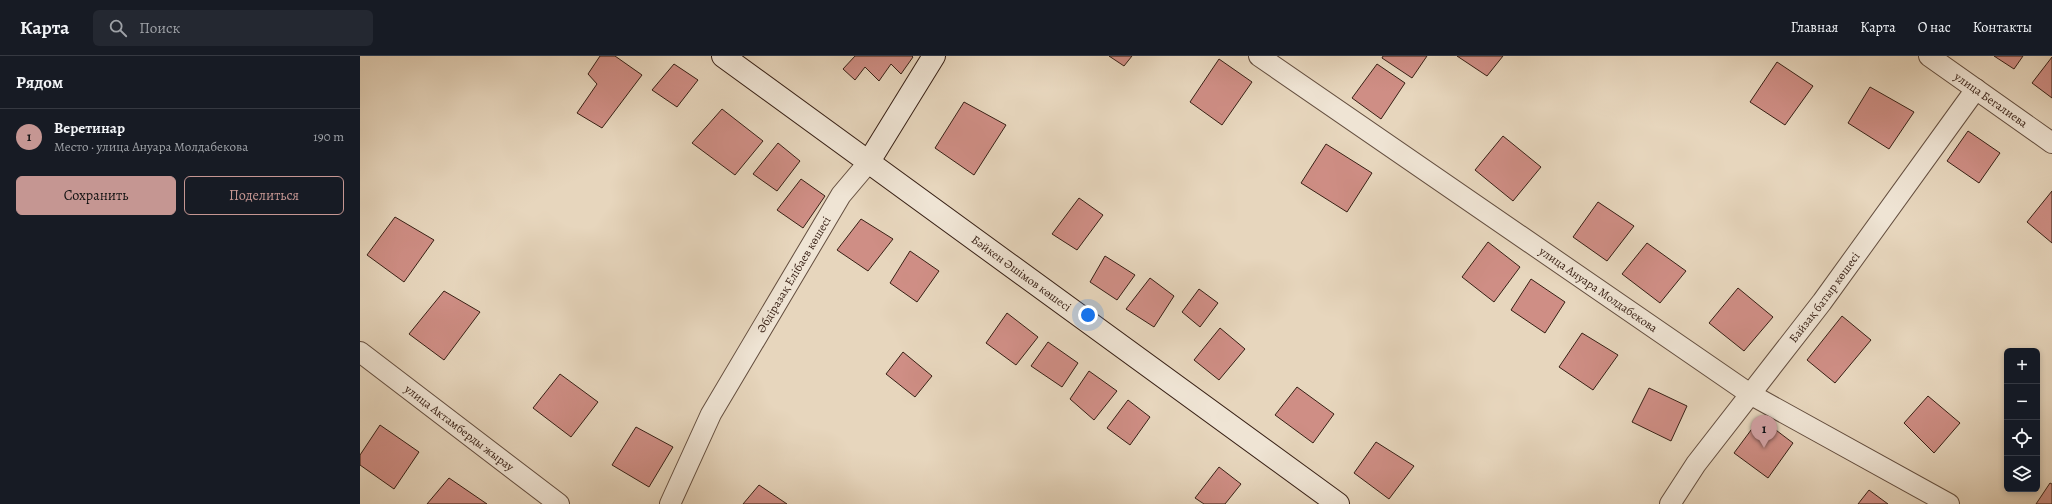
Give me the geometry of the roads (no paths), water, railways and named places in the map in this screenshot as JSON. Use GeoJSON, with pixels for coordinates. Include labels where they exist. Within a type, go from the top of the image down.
{"type":"FeatureCollection","features":[{"type":"Feature","properties":{"kind":"main road","name":"Бәйкен Әшімов көшесі"},"geometry":{"type":"LineString","coordinates":[[723,56],[1338,504]]}},
{"type":"Feature","properties":{"kind":"main road","name":"Әбдіразақ Елібаев көшесі"},"geometry":{"type":"LineString","coordinates":[[868,163],[934,56]]}},
{"type":"Feature","properties":{"kind":"street","name":"улица Ануара Молдабекова"},"geometry":{"type":"LineString","coordinates":[[1259,56],[1750,394],[1949,504]]}},
{"type":"Feature","properties":{"kind":"street","name":"улица Бегалиева"},"geometry":{"type":"LineString","coordinates":[[1929,56],[2052,143]]}},
{"type":"Feature","properties":{"kind":"street","name":"Байзақ батыр көшесі"},"geometry":{"type":"LineString","coordinates":[[1670,504],[1696,464],[1822,302],[1976,89]]}},
{"type":"Feature","properties":{"kind":"street","name":"Әбдіразақ Елібаев көшесі"},"geometry":{"type":"LineString","coordinates":[[670,504],[711,414],[841,195],[868,163]]}},
{"type":"Feature","properties":{"kind":"street","name":"улица Актамберды жырау"},"geometry":{"type":"LineString","coordinates":[[360,352],[559,504]]}},
{"type":"Feature","properties":{"kind":"place","name":"Веретинар"},"geometry":{"type":"Point","coordinates":[1764,448]}}]}
